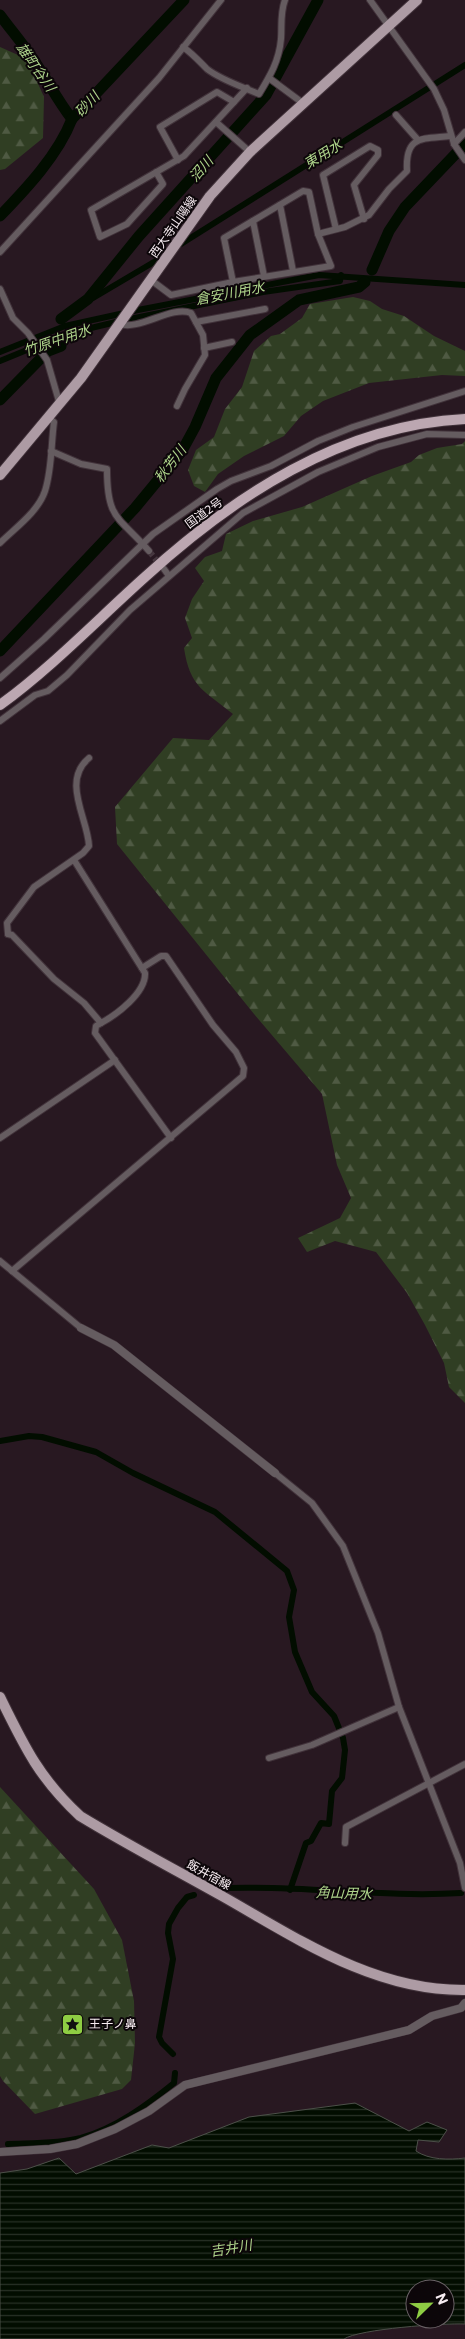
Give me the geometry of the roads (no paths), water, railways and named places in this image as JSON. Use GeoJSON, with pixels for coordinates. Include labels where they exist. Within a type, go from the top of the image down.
{"type":"FeatureCollection","features":[{"type":"Feature","properties":{"kind":"highway","name":"国道2号"},"geometry":{"type":"LineString","coordinates":[[0,705],[55,660],[172,553],[207,525],[273,481],[306,462],[366,436],[402,426],[465,419]]}},
{"type":"Feature","properties":{"kind":"main road","name":"西大寺山陽線"},"geometry":{"type":"LineString","coordinates":[[0,475],[60,404],[210,196],[250,152],[417,0]]}},
{"type":"Feature","properties":{"kind":"main road","name":"飯井宿線"},"geometry":{"type":"LineString","coordinates":[[0,1697],[25,1747],[46,1781],[61,1798],[92,1823],[346,1964],[401,1984],[423,1988],[465,1990]]}},
{"type":"Feature","properties":{"kind":"street"},"geometry":{"type":"LineString","coordinates":[[0,252],[146,93],[221,0]]}},
{"type":"Feature","properties":{"kind":"street"},"geometry":{"type":"LineString","coordinates":[[183,47],[198,57],[207,68],[259,94],[275,69],[279,53],[281,10],[285,0]]}},
{"type":"Feature","properties":{"kind":"street"},"geometry":{"type":"LineString","coordinates":[[370,0],[433,87],[444,110],[450,136],[463,158]]}},
{"type":"Feature","properties":{"kind":"street"},"geometry":{"type":"LineString","coordinates":[[269,78],[304,104]]}},
{"type":"Feature","properties":{"kind":"street"},"geometry":{"type":"LineString","coordinates":[[156,172],[163,184],[126,224],[100,237],[91,210],[156,172],[178,160],[184,156],[247,88]]}},
{"type":"Feature","properties":{"kind":"street"},"geometry":{"type":"LineString","coordinates":[[178,160],[160,127],[218,92],[234,102]]}},
{"type":"Feature","properties":{"kind":"street"},"geometry":{"type":"LineString","coordinates":[[396,115],[418,140]]}},
{"type":"Feature","properties":{"kind":"street"},"geometry":{"type":"LineString","coordinates":[[216,122],[250,152]]}},
{"type":"Feature","properties":{"kind":"street"},"geometry":{"type":"LineString","coordinates":[[455,146],[465,132]]}},
{"type":"Feature","properties":{"kind":"street"},"geometry":{"type":"LineString","coordinates":[[318,234],[369,216],[388,189],[407,171],[406,155],[418,140],[428,136],[450,136]]}},
{"type":"Feature","properties":{"kind":"street"},"geometry":{"type":"LineString","coordinates":[[336,229],[323,175],[370,146],[378,150],[378,155],[354,185],[364,219]]}},
{"type":"Feature","properties":{"kind":"street"},"geometry":{"type":"LineString","coordinates":[[151,280],[171,295],[264,276],[331,266],[318,234],[309,192],[303,191],[224,238],[233,282]]}},
{"type":"Feature","properties":{"kind":"street"},"geometry":{"type":"LineString","coordinates":[[280,205],[293,271]]}},
{"type":"Feature","properties":{"kind":"street"},"geometry":{"type":"LineString","coordinates":[[253,221],[264,276]]}},
{"type":"Feature","properties":{"kind":"street"},"geometry":{"type":"LineString","coordinates":[[0,289],[14,318],[36,342],[47,360],[60,404]]}},
{"type":"Feature","properties":{"kind":"street"},"geometry":{"type":"LineString","coordinates":[[196,322],[265,308]]}},
{"type":"Feature","properties":{"kind":"street"},"geometry":{"type":"LineString","coordinates":[[121,321],[127,325],[188,311],[191,312],[203,336],[205,354],[184,389],[177,406]]}},
{"type":"Feature","properties":{"kind":"street"},"geometry":{"type":"LineString","coordinates":[[204,348],[232,342]]}},
{"type":"Feature","properties":{"kind":"street"},"geometry":{"type":"LineString","coordinates":[[0,678],[44,640],[143,544],[181,514],[231,481],[271,466],[318,441],[353,427],[465,391]]}},
{"type":"Feature","properties":{"kind":"street"},"geometry":{"type":"LineString","coordinates":[[0,543],[37,506],[45,492],[50,472],[54,422],[49,418]]}},
{"type":"Feature","properties":{"kind":"street"},"geometry":{"type":"LineString","coordinates":[[0,721],[35,694],[48,691],[54,686],[130,610],[243,513],[318,472],[372,449],[427,434],[465,435]]}},
{"type":"Feature","properties":{"kind":"street"},"geometry":{"type":"LineString","coordinates":[[51,451],[81,464],[107,469],[107,493],[110,507],[116,517],[149,551]]}},
{"type":"Feature","properties":{"kind":"street"},"geometry":{"type":"LineString","coordinates":[[164,569],[169,576]]}},
{"type":"Feature","properties":{"kind":"street"},"geometry":{"type":"LineString","coordinates":[[8,934],[7,923],[34,887],[74,860],[89,846],[79,808],[77,782],[80,767],[89,758]]}},
{"type":"Feature","properties":{"kind":"street"},"geometry":{"type":"LineString","coordinates":[[74,860],[142,968],[145,980],[120,1012],[96,1026],[95,1033],[171,1138]]}},
{"type":"Feature","properties":{"kind":"street"},"geometry":{"type":"LineString","coordinates":[[0,939],[8,934]]}},
{"type":"Feature","properties":{"kind":"street"},"geometry":{"type":"LineString","coordinates":[[8,934],[12,935],[54,979],[84,1003],[101,1023]]}},
{"type":"Feature","properties":{"kind":"street"},"geometry":{"type":"LineString","coordinates":[[12,1271],[236,1083],[245,1072],[232,1045],[213,1025],[166,956],[161,956],[142,968]]}},
{"type":"Feature","properties":{"kind":"street"},"geometry":{"type":"LineString","coordinates":[[0,1138],[115,1060]]}},
{"type":"Feature","properties":{"kind":"street"},"geometry":{"type":"LineString","coordinates":[[0,1261],[80,1328],[114,1345],[316,1508],[343,1546],[378,1633],[399,1707],[460,1863],[465,1888]]}},
{"type":"Feature","properties":{"kind":"street"},"geometry":{"type":"LineString","coordinates":[[269,1758],[312,1745],[399,1707]]}},
{"type":"Feature","properties":{"kind":"street"},"geometry":{"type":"LineString","coordinates":[[345,1843],[346,1826],[465,1764]]}},
{"type":"Feature","properties":{"kind":"street"},"geometry":{"type":"LineString","coordinates":[[0,2152],[50,2149],[77,2144],[102,2135],[149,2111],[185,2085],[409,2030],[432,2016],[461,2008],[465,2003]]}},
{"type":"Feature","properties":{"kind":"water","name":"吉井川"},"geometry":{"type":"Polygon","coordinates":[[[355,2103],[409,2131],[427,2122],[447,2130],[439,2142],[418,2140],[416,2151],[439,2159],[465,2158],[465,2324],[455,2324],[455,2279],[405,2279],[405,2328],[366,2332],[344,2339],[0,2339],[0,2173],[27,2169],[59,2158],[76,2174],[152,2145],[169,2148],[249,2117],[355,2103]]]}},
{"type":"Feature","properties":{"kind":"waterway","name":"砂川"},"geometry":{"type":"LineString","coordinates":[[0,216],[50,158],[72,119],[184,0]]}},
{"type":"Feature","properties":{"kind":"waterway","name":"沼川"},"geometry":{"type":"LineString","coordinates":[[61,319],[88,299],[139,236],[266,95],[318,0]]}},
{"type":"Feature","properties":{"kind":"waterway","name":"雄町谷川"},"geometry":{"type":"LineString","coordinates":[[0,15],[29,53],[72,119]]}},
{"type":"Feature","properties":{"kind":"waterway","name":"東用水"},"geometry":{"type":"LineString","coordinates":[[181,244],[465,65]]}},
{"type":"Feature","properties":{"kind":"waterway","name":"秋芳川"},"geometry":{"type":"LineString","coordinates":[[372,270],[389,231],[405,207],[465,144]]}},
{"type":"Feature","properties":{"kind":"waterway","name":"東用水"},"geometry":{"type":"LineString","coordinates":[[88,299],[93,298],[159,259]]}},
{"type":"Feature","properties":{"kind":"waterway","name":"倉安川用水"},"geometry":{"type":"LineString","coordinates":[[0,352],[65,326],[319,275],[465,285]]}},
{"type":"Feature","properties":{"kind":"waterway","name":"竹原中用水"},"geometry":{"type":"LineString","coordinates":[[130,319],[263,292],[340,281],[341,275]]}},
{"type":"Feature","properties":{"kind":"waterway","name":"秋芳川"},"geometry":{"type":"LineString","coordinates":[[0,651],[135,508],[182,451],[195,427],[216,378],[250,335],[299,300],[359,287],[365,282]]}},
{"type":"Feature","properties":{"kind":"waterway","name":"竹原中用水"},"geometry":{"type":"LineString","coordinates":[[0,361],[66,334],[116,322]]}},
{"type":"Feature","properties":{"kind":"waterway","name":"沼川"},"geometry":{"type":"LineString","coordinates":[[0,400],[48,351],[61,346],[61,340]]}},
{"type":"Feature","properties":{"kind":"waterway"},"geometry":{"type":"LineString","coordinates":[[0,1441],[29,1436],[42,1437],[96,1452],[133,1473],[215,1512],[287,1571],[294,1590],[289,1617],[295,1652],[312,1692],[334,1716],[343,1738],[345,1750],[342,1778],[332,1791],[329,1824],[321,1823],[311,1841],[306,1843],[290,1890]]}},
{"type":"Feature","properties":{"kind":"waterway","name":"角山用水"},"geometry":{"type":"LineString","coordinates":[[227,1888],[286,1888],[402,1894],[461,1893]]}},
{"type":"Feature","properties":{"kind":"waterway","name":"角山用水"},"geometry":{"type":"LineString","coordinates":[[173,2054],[159,2037],[173,1959],[168,1933],[169,1924],[187,1897],[194,1895]]}},
{"type":"Feature","properties":{"kind":"waterway","name":"角山用水"},"geometry":{"type":"LineString","coordinates":[[8,2144],[63,2141],[94,2134],[119,2122],[153,2099],[174,2083],[175,2073]]}},
{"type":"Feature","properties":{"kind":"tunnel"},"geometry":{"type":"LineString","coordinates":[[149,551],[161,566]]}},
{"type":"Feature","properties":{"kind":"place","name":"王子ノ鼻"},"geometry":{"type":"Point","coordinates":[73,2024]}}]}
